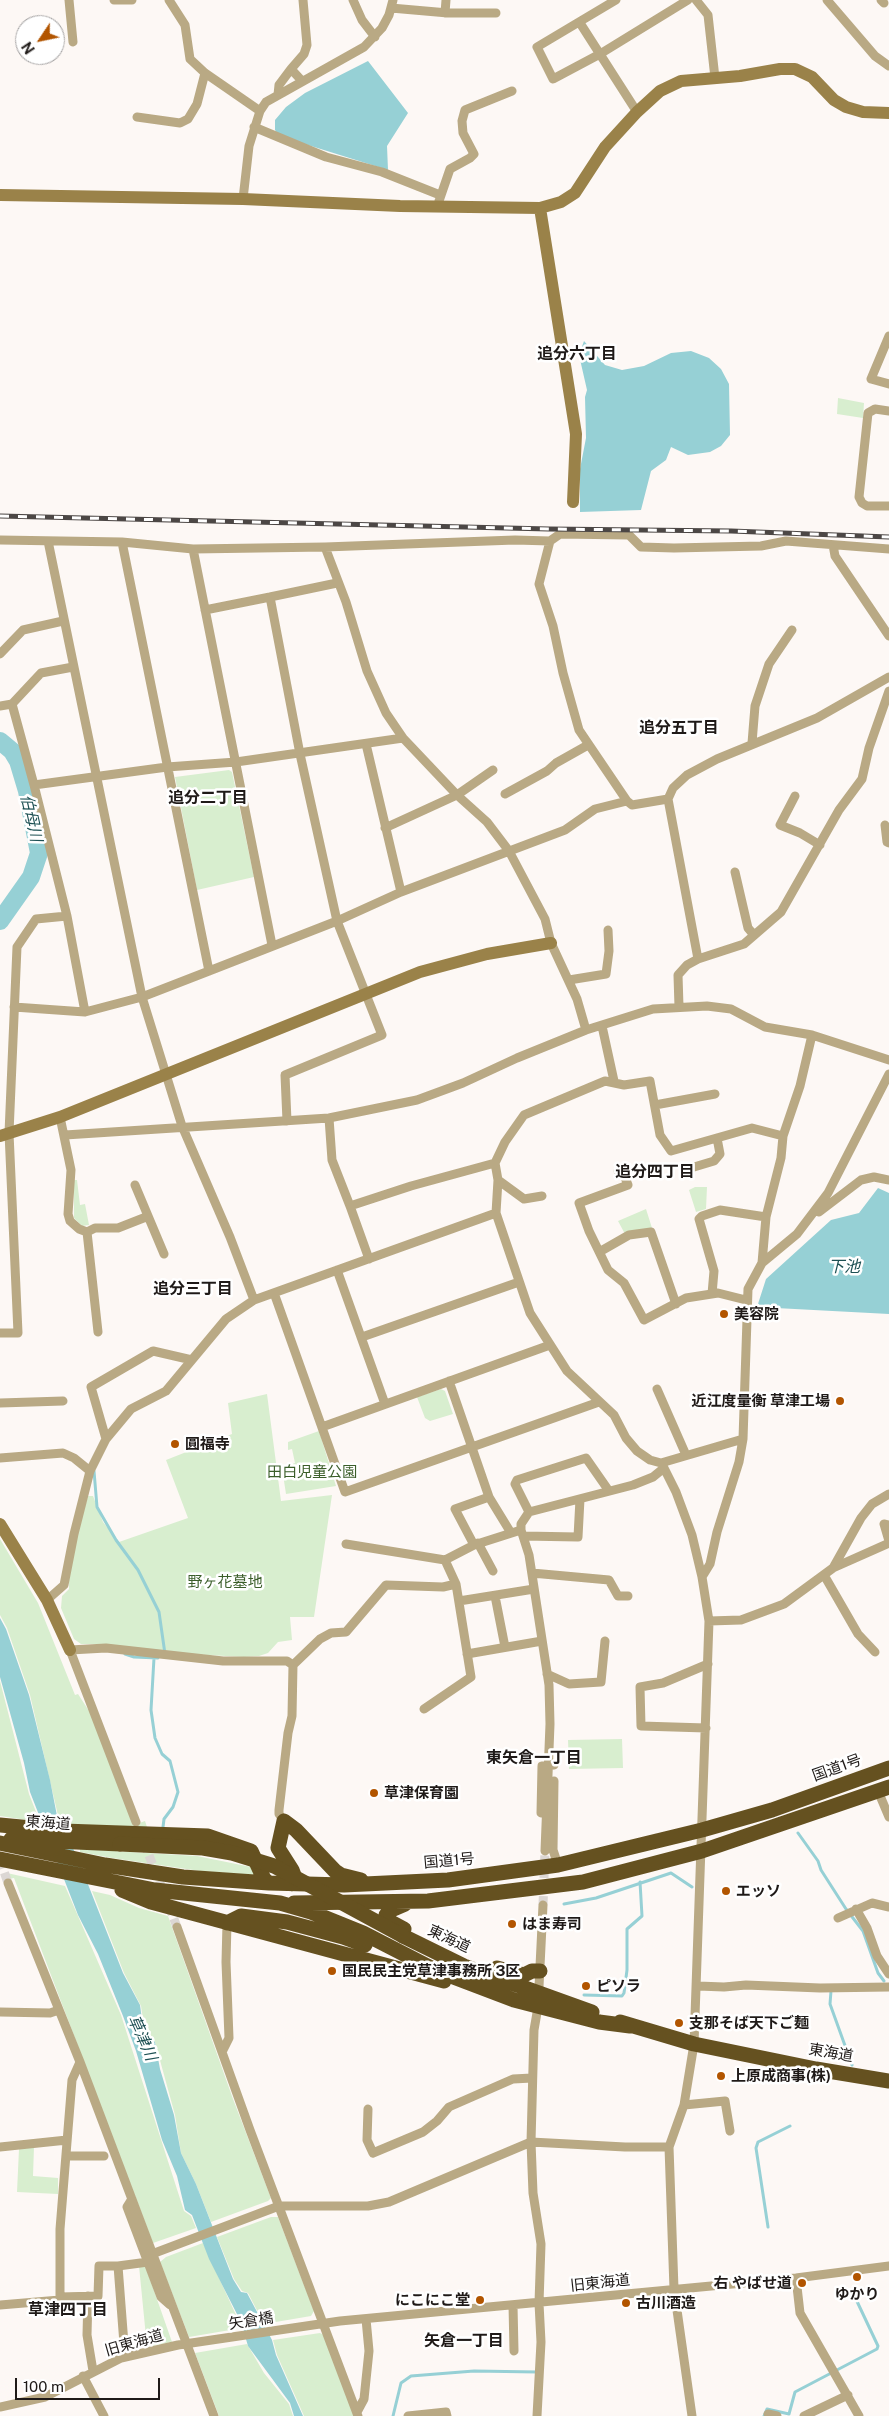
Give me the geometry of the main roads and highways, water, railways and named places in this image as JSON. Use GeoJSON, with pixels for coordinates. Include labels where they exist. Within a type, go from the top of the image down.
{"type":"FeatureCollection","features":[{"type":"Feature","properties":{"kind":"highway","name":"国道1号"},"geometry":{"type":"LineString","coordinates":[[2,1836],[105,1865],[183,1877],[292,1884],[378,1884],[448,1880],[558,1865],[702,1830],[772,1810],[889,1768]]}},
{"type":"Feature","properties":{"kind":"highway"},"geometry":{"type":"LineString","coordinates":[[280,1903],[428,1901],[583,1882],[702,1851],[884,1789]]}},
{"type":"Feature","properties":{"kind":"highway"},"geometry":{"type":"LineString","coordinates":[[284,1822],[293,1841],[314,1860],[319,1876]]}},
{"type":"Feature","properties":{"kind":"highway"},"geometry":{"type":"LineString","coordinates":[[284,1822],[341,1875],[378,1884]]}},
{"type":"Feature","properties":{"kind":"highway"},"geometry":{"type":"LineString","coordinates":[[284,1822],[278,1848],[292,1870],[295,1878],[292,1884]]}},
{"type":"Feature","properties":{"kind":"highway"},"geometry":{"type":"LineString","coordinates":[[2,1836],[63,1832],[208,1836],[251,1851],[256,1857],[264,1879],[268,1883]]}},
{"type":"Feature","properties":{"kind":"highway","name":"東海道"},"geometry":{"type":"LineString","coordinates":[[2,1836],[203,1848],[232,1853],[274,1866],[403,1936],[539,2000]]}},
{"type":"Feature","properties":{"kind":"highway"},"geometry":{"type":"LineString","coordinates":[[0,1860],[104,1881],[227,1923],[459,1986],[487,1990]]}},
{"type":"Feature","properties":{"kind":"highway","name":"東海道"},"geometry":{"type":"LineString","coordinates":[[148,1895],[280,1903],[311,1912],[363,1934],[436,1970],[487,1990],[539,2000],[694,2044],[816,2069],[889,2081]]}},
{"type":"Feature","properties":{"kind":"highway"},"geometry":{"type":"LineString","coordinates":[[411,1901],[388,1911],[386,1915],[389,1920],[452,1954],[518,1974],[524,1975],[532,1971],[540,1971]]}},
{"type":"Feature","properties":{"kind":"highway"},"geometry":{"type":"LineString","coordinates":[[227,1923],[241,1916],[249,1916],[309,1925],[368,1946],[383,1958],[385,1965]]}},
{"type":"Feature","properties":{"kind":"water"},"geometry":{"type":"Polygon","coordinates":[[[368,61],[408,113],[387,146],[388,170],[279,136],[275,130],[275,120],[286,107],[305,93],[368,61]]]}},
{"type":"Feature","properties":{"kind":"water"},"geometry":{"type":"Polygon","coordinates":[[[584,341],[605,365],[622,370],[644,366],[671,353],[691,351],[709,358],[721,369],[729,384],[730,435],[721,446],[710,452],[688,455],[671,447],[666,460],[651,471],[641,510],[580,512],[580,469],[586,438],[585,397],[587,390],[579,355],[584,341]]]}},
{"type":"Feature","properties":{"kind":"water","name":"下池"},"geometry":{"type":"Polygon","coordinates":[[[878,1188],[889,1193],[889,1314],[757,1307],[766,1279],[831,1220],[859,1213],[878,1188]]]}},
{"type":"Feature","properties":{"kind":"water","name":"草津川"},"geometry":{"type":"Polygon","coordinates":[[[0,1618],[6,1629],[29,1695],[58,1821],[76,1854],[123,1973],[140,2005],[144,2034],[155,2042],[160,2069],[174,2115],[181,2153],[196,2184],[233,2279],[241,2292],[247,2293],[272,2340],[276,2355],[303,2416],[294,2416],[290,2403],[248,2346],[241,2322],[209,2259],[192,2215],[185,2210],[177,2176],[162,2140],[136,2051],[98,1954],[78,1915],[30,1792],[24,1763],[0,1677],[0,1618]]]}},
{"type":"Feature","properties":{"kind":"waterway","name":"伯母川"},"geometry":{"type":"LineString","coordinates":[[0,741],[12,751],[18,761],[27,791],[39,853],[31,877],[0,921]]}},
{"type":"Feature","properties":{"kind":"waterway"},"geometry":{"type":"LineString","coordinates":[[94,1471],[97,1507],[116,1540],[138,1570],[159,1612],[165,1654]]}},
{"type":"Feature","properties":{"kind":"waterway"},"geometry":{"type":"LineString","coordinates":[[125,1654],[134,1657],[158,1658]]}},
{"type":"Feature","properties":{"kind":"waterway"},"geometry":{"type":"LineString","coordinates":[[154,1658],[151,1710],[155,1738],[162,1754],[170,1761],[178,1792],[173,1807],[164,1819],[163,1827]]}},
{"type":"Feature","properties":{"kind":"waterway"},"geometry":{"type":"LineString","coordinates":[[798,1833],[818,1861],[821,1870],[846,1909],[863,1931],[878,1973],[884,1981]]}},
{"type":"Feature","properties":{"kind":"waterway"},"geometry":{"type":"LineString","coordinates":[[564,1904],[596,1898],[671,1873],[692,1887]]}},
{"type":"Feature","properties":{"kind":"waterway"},"geometry":{"type":"LineString","coordinates":[[584,1995],[622,1996],[624,1993],[627,1970],[627,1929],[642,1916],[640,1882]]}},
{"type":"Feature","properties":{"kind":"waterway"},"geometry":{"type":"LineString","coordinates":[[831,1991],[830,2004],[852,2065]]}},
{"type":"Feature","properties":{"kind":"waterway"},"geometry":{"type":"LineString","coordinates":[[768,2227],[756,2148],[758,2142],[790,2126]]}},
{"type":"Feature","properties":{"kind":"waterway"},"geometry":{"type":"LineString","coordinates":[[764,2416],[767,2409],[789,2414],[795,2392],[877,2349],[878,2346],[854,2295]]}},
{"type":"Feature","properties":{"kind":"waterway"},"geometry":{"type":"LineString","coordinates":[[393,2416],[401,2383],[411,2376],[474,2371],[537,2372]]}},
{"type":"Feature","properties":{"kind":"tunnel"},"geometry":{"type":"LineString","coordinates":[[144,1843],[164,1893]]}},
{"type":"Feature","properties":{"kind":"tunnel"},"geometry":{"type":"LineString","coordinates":[[543,1905],[545,1851]]}},
{"type":"Feature","properties":{"kind":"tunnel"},"geometry":{"type":"LineString","coordinates":[[0,1860],[8,1883]]}},
{"type":"Feature","properties":{"kind":"tunnel"},"geometry":{"type":"LineString","coordinates":[[169,1906],[177,1927]]}},
{"type":"Feature","properties":{"kind":"railway"},"geometry":{"type":"LineString","coordinates":[[0,516],[549,529],[731,531],[889,537]]}},
{"type":"Feature","properties":{"kind":"place","name":"美容院"},"geometry":{"type":"Point","coordinates":[724,1314]}},
{"type":"Feature","properties":{"kind":"place","name":"近江度量衡 草津工場"},"geometry":{"type":"Point","coordinates":[840,1401]}},
{"type":"Feature","properties":{"kind":"place","name":"圓福寺"},"geometry":{"type":"Point","coordinates":[175,1444]}},
{"type":"Feature","properties":{"kind":"place","name":"草津保育園"},"geometry":{"type":"Point","coordinates":[374,1793]}},
{"type":"Feature","properties":{"kind":"place","name":"エッソ"},"geometry":{"type":"Point","coordinates":[726,1891]}},
{"type":"Feature","properties":{"kind":"place","name":"はま寿司"},"geometry":{"type":"Point","coordinates":[512,1924]}},
{"type":"Feature","properties":{"kind":"place","name":"国民民主党草津事務所 3区"},"geometry":{"type":"Point","coordinates":[332,1971]}},
{"type":"Feature","properties":{"kind":"place","name":"ピソラ"},"geometry":{"type":"Point","coordinates":[586,1986]}},
{"type":"Feature","properties":{"kind":"place","name":"支那そば天下ご麺"},"geometry":{"type":"Point","coordinates":[679,2023]}},
{"type":"Feature","properties":{"kind":"place","name":"上原成商事(株)"},"geometry":{"type":"Point","coordinates":[721,2076]}},
{"type":"Feature","properties":{"kind":"place","name":"ゆかり"},"geometry":{"type":"Point","coordinates":[857,2277]}},
{"type":"Feature","properties":{"kind":"place","name":"右 やばせ道"},"geometry":{"type":"Point","coordinates":[802,2283]}},
{"type":"Feature","properties":{"kind":"place","name":"にこにこ堂"},"geometry":{"type":"Point","coordinates":[480,2300]}},
{"type":"Feature","properties":{"kind":"place","name":"古川酒造"},"geometry":{"type":"Point","coordinates":[626,2303]}},
{"type":"Feature","properties":{"kind":"district","name":"追分六丁目"},"geometry":{"type":"Point","coordinates":[577,354]}},
{"type":"Feature","properties":{"kind":"district","name":"追分五丁目"},"geometry":{"type":"Point","coordinates":[679,728]}},
{"type":"Feature","properties":{"kind":"district","name":"追分二丁目"},"geometry":{"type":"Point","coordinates":[208,798]}},
{"type":"Feature","properties":{"kind":"district","name":"追分四丁目"},"geometry":{"type":"Point","coordinates":[655,1172]}},
{"type":"Feature","properties":{"kind":"district","name":"追分三丁目"},"geometry":{"type":"Point","coordinates":[193,1289]}},
{"type":"Feature","properties":{"kind":"district","name":"東矢倉一丁目"},"geometry":{"type":"Point","coordinates":[534,1758]}},
{"type":"Feature","properties":{"kind":"district","name":"草津四丁目"},"geometry":{"type":"Point","coordinates":[68,2310]}},
{"type":"Feature","properties":{"kind":"district","name":"矢倉一丁目"},"geometry":{"type":"Point","coordinates":[464,2341]}},
{"type":"Feature","properties":{"kind":"park label","name":"田白児童公園"},"geometry":{"type":"Point","coordinates":[312,1472]}},
{"type":"Feature","properties":{"kind":"park label","name":"野ヶ花墓地"},"geometry":{"type":"Point","coordinates":[225,1582]}}]}
